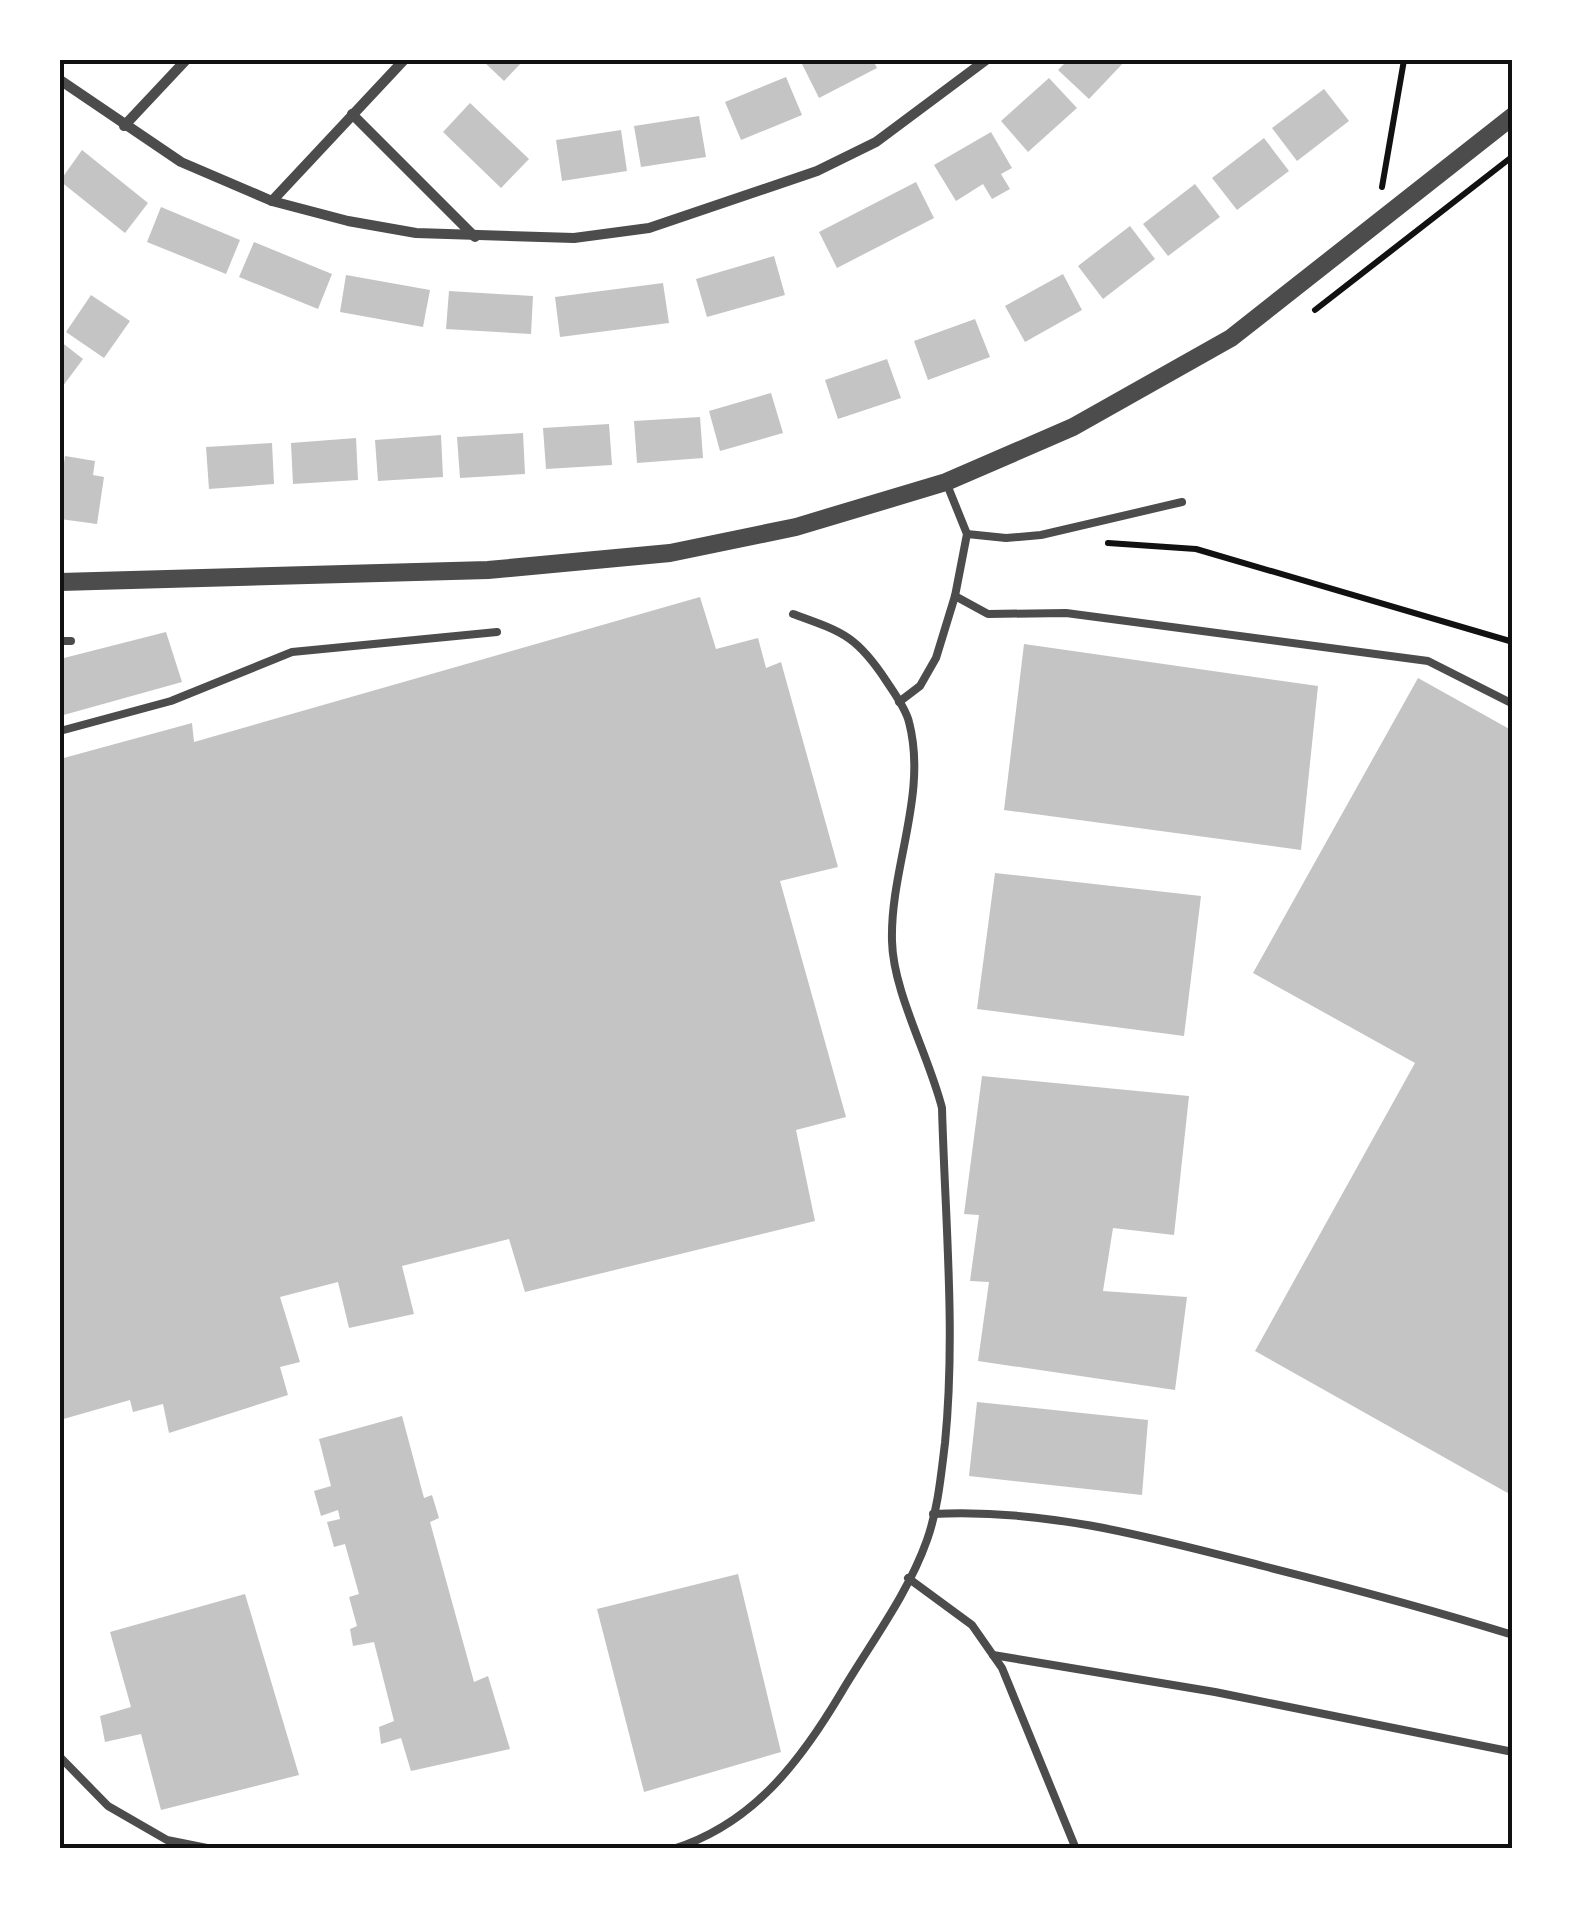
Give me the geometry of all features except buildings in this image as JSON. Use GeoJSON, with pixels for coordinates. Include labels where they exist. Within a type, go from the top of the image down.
{"type":"FeatureCollection","features":[{"type":"Feature","properties":{"kind":"street"},"geometry":{"type":"LineString","coordinates":[[124,126],[186,60]]}},
{"type":"Feature","properties":{"kind":"street"},"geometry":{"type":"LineString","coordinates":[[272,201],[404,60]]}},
{"type":"Feature","properties":{"kind":"street"},"geometry":{"type":"LineString","coordinates":[[60,80],[181,162],[272,201],[348,221],[416,233],[593,236],[650,228],[817,171],[876,142],[986,60]]}},
{"type":"Feature","properties":{"kind":"street"},"geometry":{"type":"LineString","coordinates":[[352,114],[476,237]]}},
{"type":"Feature","properties":{"kind":"street"},"geometry":{"type":"LineString","coordinates":[[60,582],[488,570],[670,553],[796,527],[946,482],[1073,427],[1231,338],[1513,116]]}},
{"type":"Feature","properties":{"kind":"lane"},"geometry":{"type":"LineString","coordinates":[[899,702],[920,686],[936,658],[955,596],[966,534],[946,482]]}},
{"type":"Feature","properties":{"kind":"lane"},"geometry":{"type":"LineString","coordinates":[[966,534],[1006,538],[1041,535],[1182,502]]}},
{"type":"Feature","properties":{"kind":"lane"},"geometry":{"type":"LineString","coordinates":[[955,596],[988,614],[1066,612],[1428,661],[1513,704]]}},
{"type":"Feature","properties":{"kind":"lane"},"geometry":{"type":"LineString","coordinates":[[672,1849],[744,1812],[768,1795],[814,1738],[927,1541],[940,1483],[948,1410],[950,1335],[942,1108],[898,976],[892,941],[912,804],[914,752],[908,718],[868,654],[845,632],[792,614]]}},
{"type":"Feature","properties":{"kind":"lane"},"geometry":{"type":"LineString","coordinates":[[60,731],[171,701],[292,652],[497,632]]}},
{"type":"Feature","properties":{"kind":"lane"},"geometry":{"type":"LineString","coordinates":[[60,641],[71,641]]}},
{"type":"Feature","properties":{"kind":"lane"},"geometry":{"type":"LineString","coordinates":[[933,1514],[987,1511],[1128,1531],[1434,1610],[1513,1635]]}},
{"type":"Feature","properties":{"kind":"lane"},"geometry":{"type":"LineString","coordinates":[[908,1578],[972,1625],[1002,1668],[1076,1849]]}},
{"type":"Feature","properties":{"kind":"lane"},"geometry":{"type":"LineString","coordinates":[[993,1655],[1215,1692],[1513,1752]]}},
{"type":"Feature","properties":{"kind":"lane"},"geometry":{"type":"LineString","coordinates":[[60,1757],[108,1806],[166,1840],[212,1849]]}},
{"type":"Feature","properties":{"kind":"path"},"geometry":{"type":"LineString","coordinates":[[1376,226],[1404,60]]}},
{"type":"Feature","properties":{"kind":"path"},"geometry":{"type":"LineString","coordinates":[[1311,313],[1513,156]]}},
{"type":"Feature","properties":{"kind":"path"},"geometry":{"type":"LineString","coordinates":[[1092,541],[1196,549],[1513,642]]}}]}
